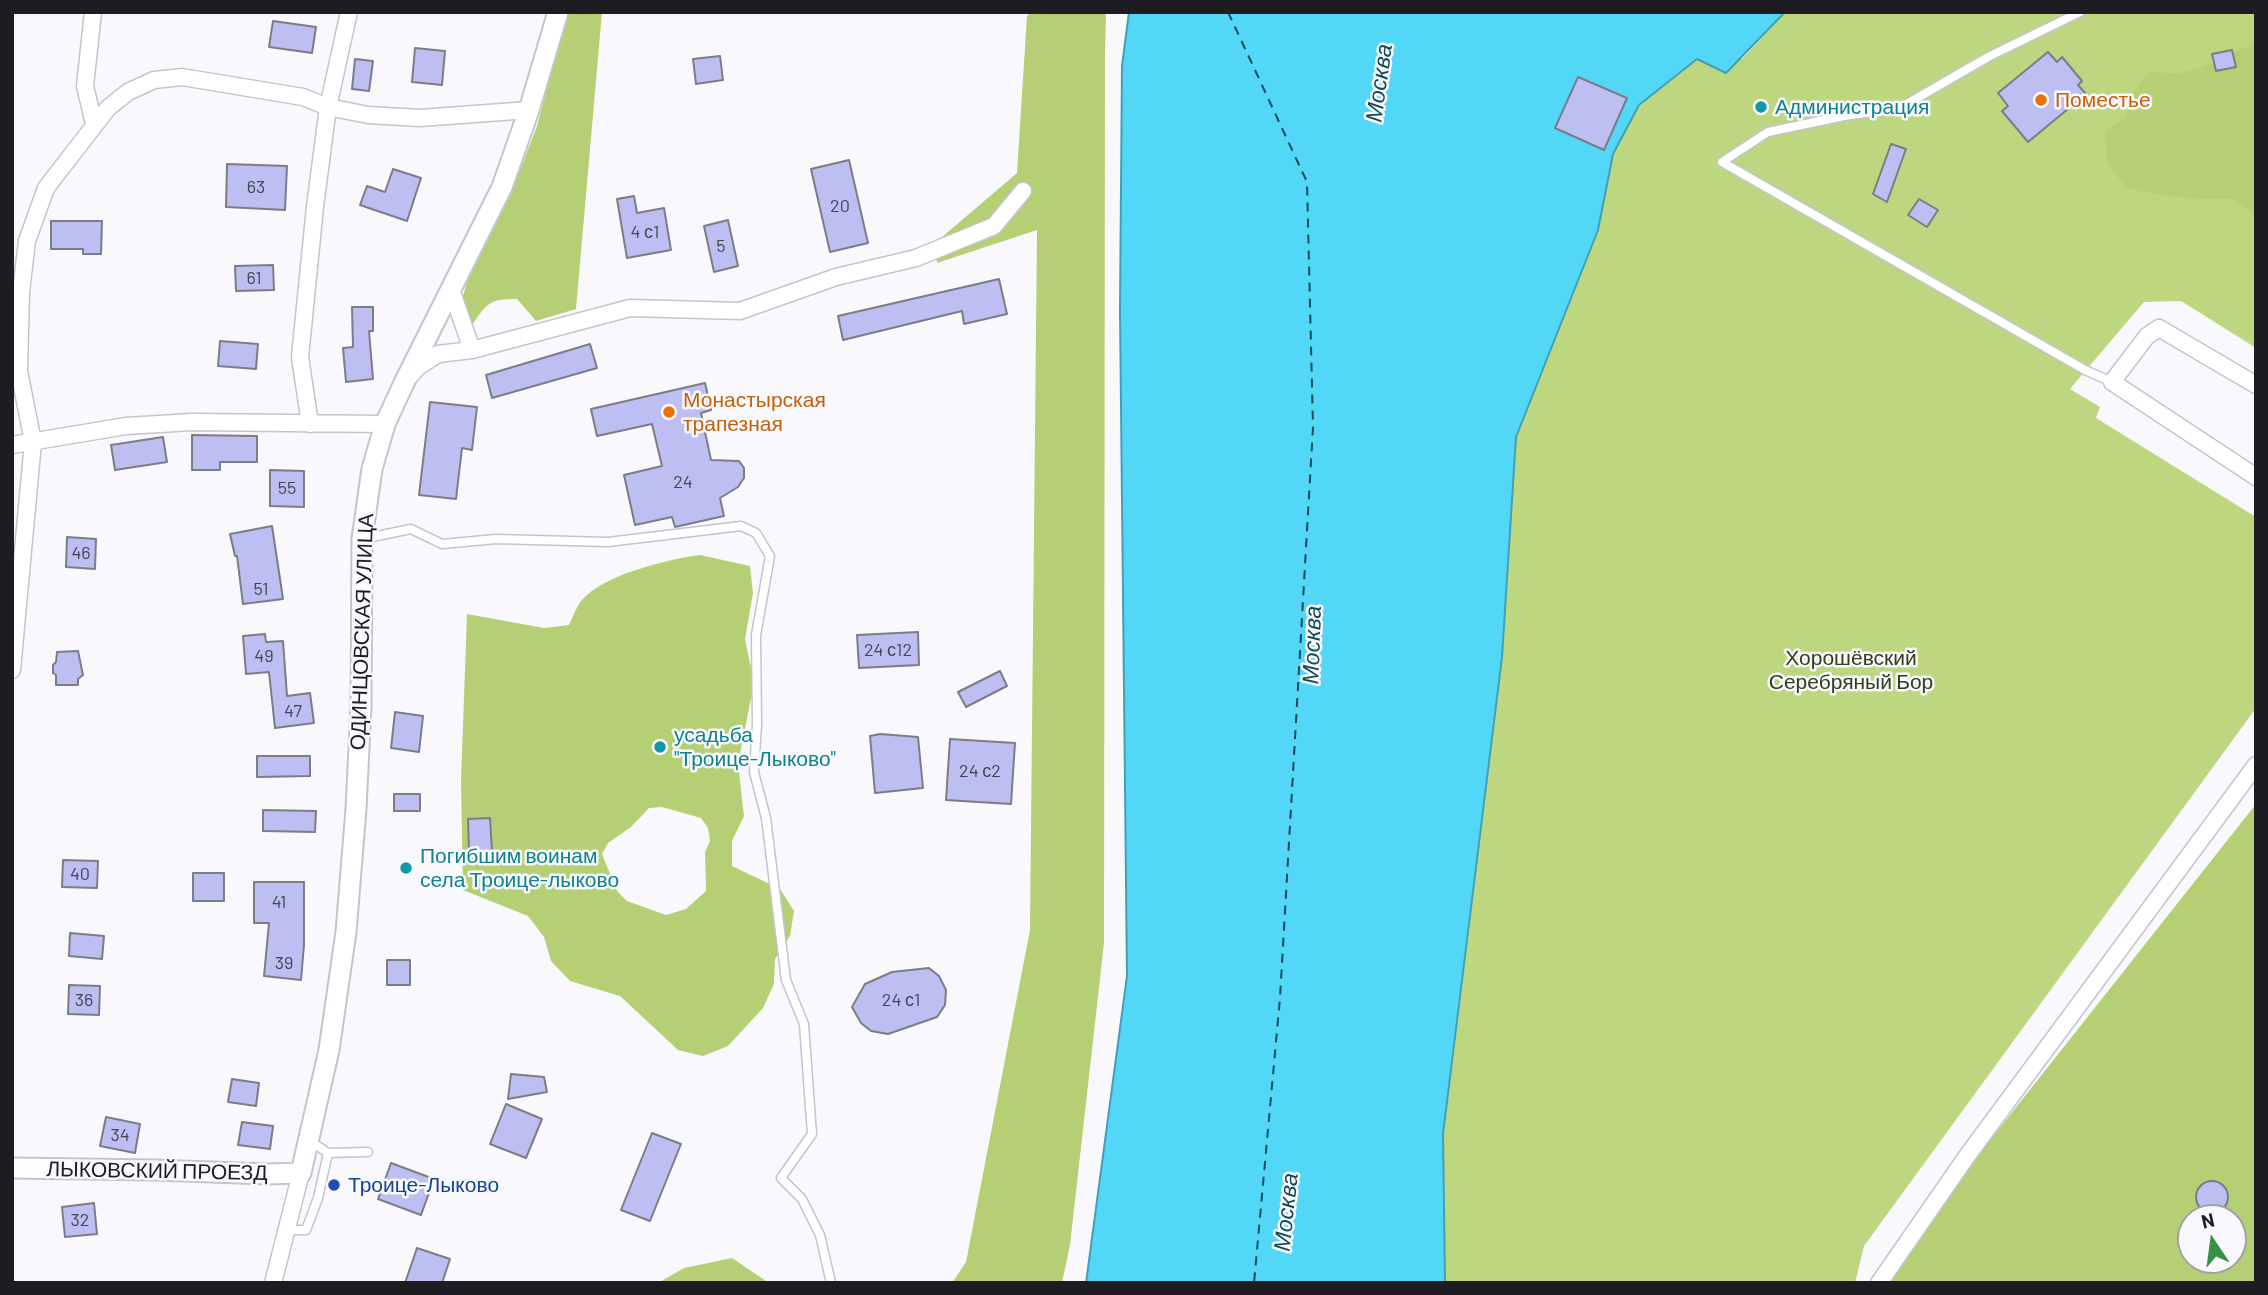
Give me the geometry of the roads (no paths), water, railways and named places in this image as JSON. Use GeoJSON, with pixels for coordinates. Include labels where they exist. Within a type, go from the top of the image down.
{"type":"FeatureCollection","features":[{"type":"Feature","properties":{"kind":"street"},"geometry":{"type":"LineString","coordinates":[[93,12],[85,86],[94,124]]}},
{"type":"Feature","properties":{"kind":"street"},"geometry":{"type":"LineString","coordinates":[[310,424],[300,357],[328,107],[349,12]]}},
{"type":"Feature","properties":{"kind":"street","name":"ОДИНЦОВСКАЯ УЛИЦА"},"geometry":{"type":"LineString","coordinates":[[273,1283],[329,1050],[346,932],[361,706],[362,539],[372,469],[385,424],[502,187],[529,110],[558,12]]}},
{"type":"Feature","properties":{"kind":"street"},"geometry":{"type":"LineString","coordinates":[[12,670],[33,442],[19,371],[21,292],[27,241],[46,188],[108,108],[128,92],[154,80],[182,77],[303,97],[328,107],[368,115],[420,118],[529,110]]}},
{"type":"Feature","properties":{"kind":"street"},"geometry":{"type":"LineString","coordinates":[[404,383],[418,367],[438,354],[472,350],[630,308],[740,311],[836,277],[916,258],[994,226],[1023,191]]}},
{"type":"Feature","properties":{"kind":"street"},"geometry":{"type":"LineString","coordinates":[[451,289],[472,350]]}},
{"type":"Feature","properties":{"kind":"street"},"geometry":{"type":"LineString","coordinates":[[2256,385],[2159,328],[2147,336],[2112,382],[2256,477]]}},
{"type":"Feature","properties":{"kind":"street"},"geometry":{"type":"LineString","coordinates":[[12,445],[125,426],[191,422],[385,424]]}},
{"type":"Feature","properties":{"kind":"street"},"geometry":{"type":"LineString","coordinates":[[1879,1283],[1967,1156],[2256,765]]}},
{"type":"Feature","properties":{"kind":"street","name":"ЛЫКОВСКИЙ ПРОЕЗД"},"geometry":{"type":"LineString","coordinates":[[12,1168],[301,1173]]}},
{"type":"Feature","properties":{"kind":"lane"},"geometry":{"type":"LineString","coordinates":[[2080,12],[1988,57],[1900,108],[1844,116],[1768,132],[1721,162],[2085,370],[2112,382]]}},
{"type":"Feature","properties":{"kind":"lane"},"geometry":{"type":"LineString","coordinates":[[362,539],[411,529],[442,544],[496,538],[608,542],[741,526],[756,533],[769,556],[756,635],[757,724],[754,772],[766,818],[786,980],[804,1024],[812,1134],[781,1178],[802,1199],[820,1235],[831,1283]]}},
{"type":"Feature","properties":{"kind":"lane"},"geometry":{"type":"LineString","coordinates":[[309,1140],[328,1153],[368,1152]]}},
{"type":"Feature","properties":{"kind":"lane"},"geometry":{"type":"LineString","coordinates":[[287,1230],[306,1230],[318,1198],[328,1153]]}},
{"type":"Feature","properties":{"kind":"water","name":"Москва"},"geometry":{"type":"Polygon","coordinates":[[[1129,12],[1785,12],[1726,73],[1697,59],[1639,105],[1613,154],[1598,230],[1516,437],[1502,657],[1443,1134],[1445,1283],[1086,1283],[1127,976],[1120,310],[1122,66],[1129,12]]]}},
{"type":"Feature","properties":{"kind":"place","name":"Поместье"},"geometry":{"type":"Point","coordinates":[2041,100]}},
{"type":"Feature","properties":{"kind":"place","name":"Администрация"},"geometry":{"type":"Point","coordinates":[1761,107]}},
{"type":"Feature","properties":{"kind":"place","name":"Монастырская трапезная"},"geometry":{"type":"Point","coordinates":[669,412]}},
{"type":"Feature","properties":{"kind":"place","name":"усадьба \"Троице-Лыково\""},"geometry":{"type":"Point","coordinates":[660,747]}},
{"type":"Feature","properties":{"kind":"place","name":"Погибшим воинам села Троице-лыково"},"geometry":{"type":"Point","coordinates":[406,868]}},
{"type":"Feature","properties":{"kind":"place","name":"Троице-Лыково"},"geometry":{"type":"Point","coordinates":[334,1185]}},
{"type":"Feature","properties":{"kind":"park label","name":"Хорошёвский Серебряный Бор"},"geometry":{"type":"Point","coordinates":[1851,670]}}]}
